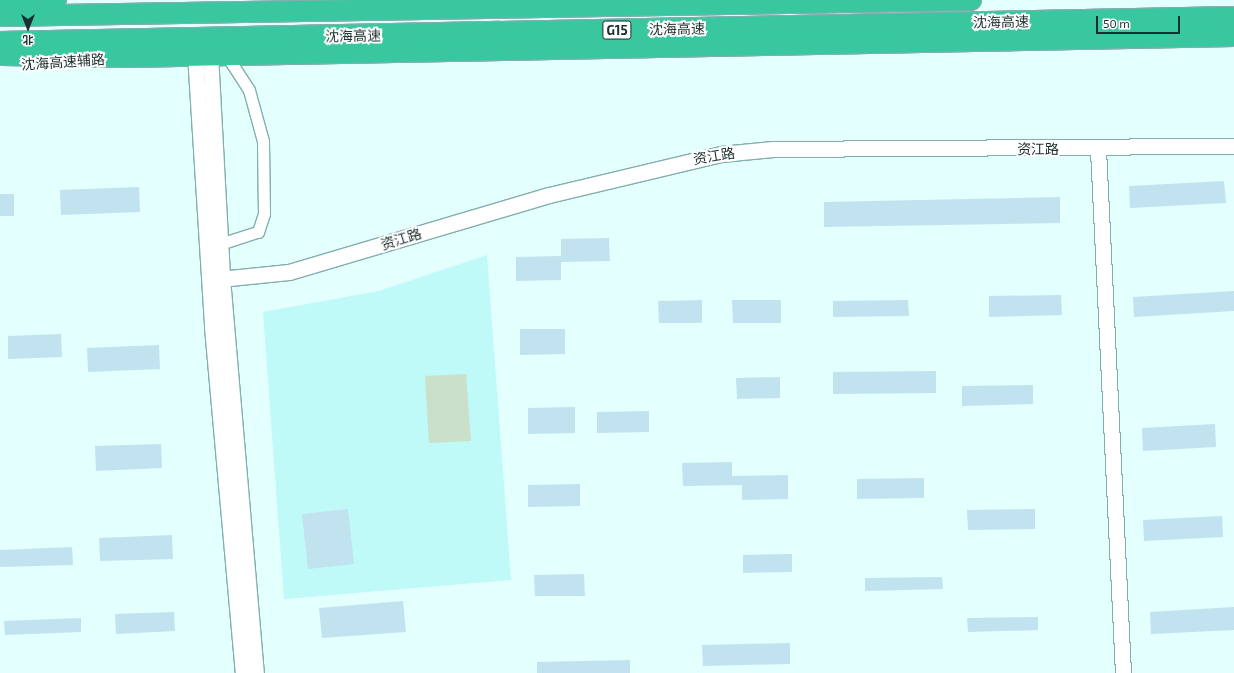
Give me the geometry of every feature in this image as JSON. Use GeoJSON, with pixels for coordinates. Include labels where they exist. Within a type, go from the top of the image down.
{"type":"FeatureCollection","features":[{"type":"Feature","properties":{"kind":"highway"},"geometry":{"type":"LineString","coordinates":[[0,4],[56,0]]}},
{"type":"Feature","properties":{"kind":"highway","name":"沈海高速"},"geometry":{"type":"LineString","coordinates":[[0,16],[971,0]]}},
{"type":"Feature","properties":{"kind":"highway","name":"沈海高速"},"geometry":{"type":"LineString","coordinates":[[0,42],[1234,17]]}},
{"type":"Feature","properties":{"kind":"highway"},"geometry":{"type":"LineString","coordinates":[[0,55],[125,57],[210,54],[1234,36]]}},
{"type":"Feature","properties":{"kind":"highway","name":"沈海高速辅路"},"geometry":{"type":"LineString","coordinates":[[0,66],[125,57]]}},
{"type":"Feature","properties":{"kind":"street"},"geometry":{"type":"LineString","coordinates":[[210,54],[249,90],[263,141],[264,214],[258,232],[220,244]]}},
{"type":"Feature","properties":{"kind":"street"},"geometry":{"type":"LineString","coordinates":[[210,54],[220,244],[216,279],[256,673]]}},
{"type":"Feature","properties":{"kind":"street"},"geometry":{"type":"LineString","coordinates":[[210,54],[216,279],[243,673]]}},
{"type":"Feature","properties":{"kind":"street","name":"资江路"},"geometry":{"type":"LineString","coordinates":[[216,279],[289,272],[549,195],[721,154],[772,149],[1098,149],[1234,146]]}},
{"type":"Feature","properties":{"kind":"street"},"geometry":{"type":"LineString","coordinates":[[1098,149],[1123,673]]}},
{"type":"Feature","properties":{"kind":"shaded area"},"geometry":{"type":"Polygon","coordinates":[[[487,255],[511,580],[284,599],[263,312],[379,291],[487,255]]]}},
{"type":"Feature","properties":{"kind":"green space"},"geometry":{"type":"Polygon","coordinates":[[[466,374],[471,441],[429,443],[425,376],[466,374]]]}},
{"type":"Feature","properties":{"kind":"building"},"geometry":{"type":"Polygon","coordinates":[[[1224,181],[1226,203],[1130,208],[1129,186],[1224,181]]]}},
{"type":"Feature","properties":{"kind":"building"},"geometry":{"type":"Polygon","coordinates":[[[139,187],[140,212],[61,215],[60,190],[139,187]]]}},
{"type":"Feature","properties":{"kind":"building"},"geometry":{"type":"Polygon","coordinates":[[[0,194],[14,194],[14,216],[0,216],[0,194]]]}},
{"type":"Feature","properties":{"kind":"building"},"geometry":{"type":"Polygon","coordinates":[[[1060,197],[1060,223],[824,227],[824,202],[1060,197]]]}},
{"type":"Feature","properties":{"kind":"building"},"geometry":{"type":"Polygon","coordinates":[[[609,238],[610,261],[561,262],[561,280],[516,281],[516,257],[561,256],[561,239],[609,238]]]}},
{"type":"Feature","properties":{"kind":"building"},"geometry":{"type":"Polygon","coordinates":[[[1234,291],[1234,311],[1134,317],[1133,297],[1234,291]]]}},
{"type":"Feature","properties":{"kind":"building"},"geometry":{"type":"Polygon","coordinates":[[[1061,295],[1062,315],[989,317],[989,296],[1061,295]]]}},
{"type":"Feature","properties":{"kind":"building"},"geometry":{"type":"Polygon","coordinates":[[[702,300],[702,323],[659,323],[658,301],[702,300]]]}},
{"type":"Feature","properties":{"kind":"building"},"geometry":{"type":"Polygon","coordinates":[[[732,300],[781,300],[781,323],[733,323],[732,300]]]}},
{"type":"Feature","properties":{"kind":"building"},"geometry":{"type":"Polygon","coordinates":[[[908,300],[909,316],[833,317],[833,301],[908,300]]]}},
{"type":"Feature","properties":{"kind":"building"},"geometry":{"type":"Polygon","coordinates":[[[520,329],[565,329],[565,354],[520,355],[520,329]]]}},
{"type":"Feature","properties":{"kind":"building"},"geometry":{"type":"Polygon","coordinates":[[[61,334],[62,357],[8,359],[8,336],[61,334]]]}},
{"type":"Feature","properties":{"kind":"building"},"geometry":{"type":"Polygon","coordinates":[[[159,345],[160,369],[88,372],[87,348],[159,345]]]}},
{"type":"Feature","properties":{"kind":"building"},"geometry":{"type":"Polygon","coordinates":[[[936,371],[936,393],[833,394],[833,372],[936,371]]]}},
{"type":"Feature","properties":{"kind":"building"},"geometry":{"type":"Polygon","coordinates":[[[780,377],[780,398],[737,399],[736,378],[780,377]]]}},
{"type":"Feature","properties":{"kind":"building"},"geometry":{"type":"Polygon","coordinates":[[[1033,385],[1033,404],[962,406],[962,386],[1033,385]]]}},
{"type":"Feature","properties":{"kind":"building"},"geometry":{"type":"Polygon","coordinates":[[[575,407],[575,433],[528,434],[528,408],[575,407]]]}},
{"type":"Feature","properties":{"kind":"building"},"geometry":{"type":"Polygon","coordinates":[[[649,411],[649,432],[597,433],[597,412],[649,411]]]}},
{"type":"Feature","properties":{"kind":"building"},"geometry":{"type":"Polygon","coordinates":[[[1215,424],[1216,447],[1143,451],[1142,428],[1215,424]]]}},
{"type":"Feature","properties":{"kind":"building"},"geometry":{"type":"Polygon","coordinates":[[[161,444],[162,468],[96,471],[95,446],[161,444]]]}},
{"type":"Feature","properties":{"kind":"building"},"geometry":{"type":"Polygon","coordinates":[[[732,462],[732,476],[788,475],[788,499],[742,500],[742,485],[683,486],[682,463],[732,462]]]}},
{"type":"Feature","properties":{"kind":"building"},"geometry":{"type":"Polygon","coordinates":[[[924,478],[924,498],[857,499],[857,479],[924,478]]]}},
{"type":"Feature","properties":{"kind":"building"},"geometry":{"type":"Polygon","coordinates":[[[580,484],[580,506],[528,507],[528,485],[580,484]]]}},
{"type":"Feature","properties":{"kind":"building"},"geometry":{"type":"Polygon","coordinates":[[[348,509],[354,564],[308,569],[302,514],[348,509]]]}},
{"type":"Feature","properties":{"kind":"building"},"geometry":{"type":"Polygon","coordinates":[[[1035,509],[1035,529],[968,530],[967,510],[1035,509]]]}},
{"type":"Feature","properties":{"kind":"building"},"geometry":{"type":"Polygon","coordinates":[[[1222,516],[1223,537],[1144,541],[1143,520],[1222,516]]]}},
{"type":"Feature","properties":{"kind":"building"},"geometry":{"type":"Polygon","coordinates":[[[172,535],[173,559],[100,561],[99,538],[172,535]]]}},
{"type":"Feature","properties":{"kind":"building"},"geometry":{"type":"Polygon","coordinates":[[[72,547],[73,565],[0,567],[0,550],[72,547]]]}},
{"type":"Feature","properties":{"kind":"building"},"geometry":{"type":"Polygon","coordinates":[[[792,554],[792,572],[743,573],[743,555],[792,554]]]}},
{"type":"Feature","properties":{"kind":"building"},"geometry":{"type":"Polygon","coordinates":[[[584,574],[585,596],[535,596],[534,575],[584,574]]]}},
{"type":"Feature","properties":{"kind":"building"},"geometry":{"type":"Polygon","coordinates":[[[942,577],[943,589],[865,591],[865,578],[942,577]]]}},
{"type":"Feature","properties":{"kind":"building"},"geometry":{"type":"Polygon","coordinates":[[[403,601],[406,632],[322,638],[319,608],[403,601]]]}},
{"type":"Feature","properties":{"kind":"building"},"geometry":{"type":"Polygon","coordinates":[[[1234,607],[1234,630],[1151,634],[1150,612],[1234,607]]]}},
{"type":"Feature","properties":{"kind":"building"},"geometry":{"type":"Polygon","coordinates":[[[174,612],[175,631],[116,634],[115,614],[174,612]]]}},
{"type":"Feature","properties":{"kind":"building"},"geometry":{"type":"Polygon","coordinates":[[[1038,617],[1038,630],[968,632],[967,618],[1038,617]]]}},
{"type":"Feature","properties":{"kind":"building"},"geometry":{"type":"Polygon","coordinates":[[[81,618],[81,632],[5,635],[4,621],[81,618]]]}},
{"type":"Feature","properties":{"kind":"building"},"geometry":{"type":"Polygon","coordinates":[[[790,643],[790,664],[703,666],[702,645],[790,643]]]}},
{"type":"Feature","properties":{"kind":"building"},"geometry":{"type":"Polygon","coordinates":[[[630,660],[630,673],[537,673],[537,662],[630,660]]]}}]}
